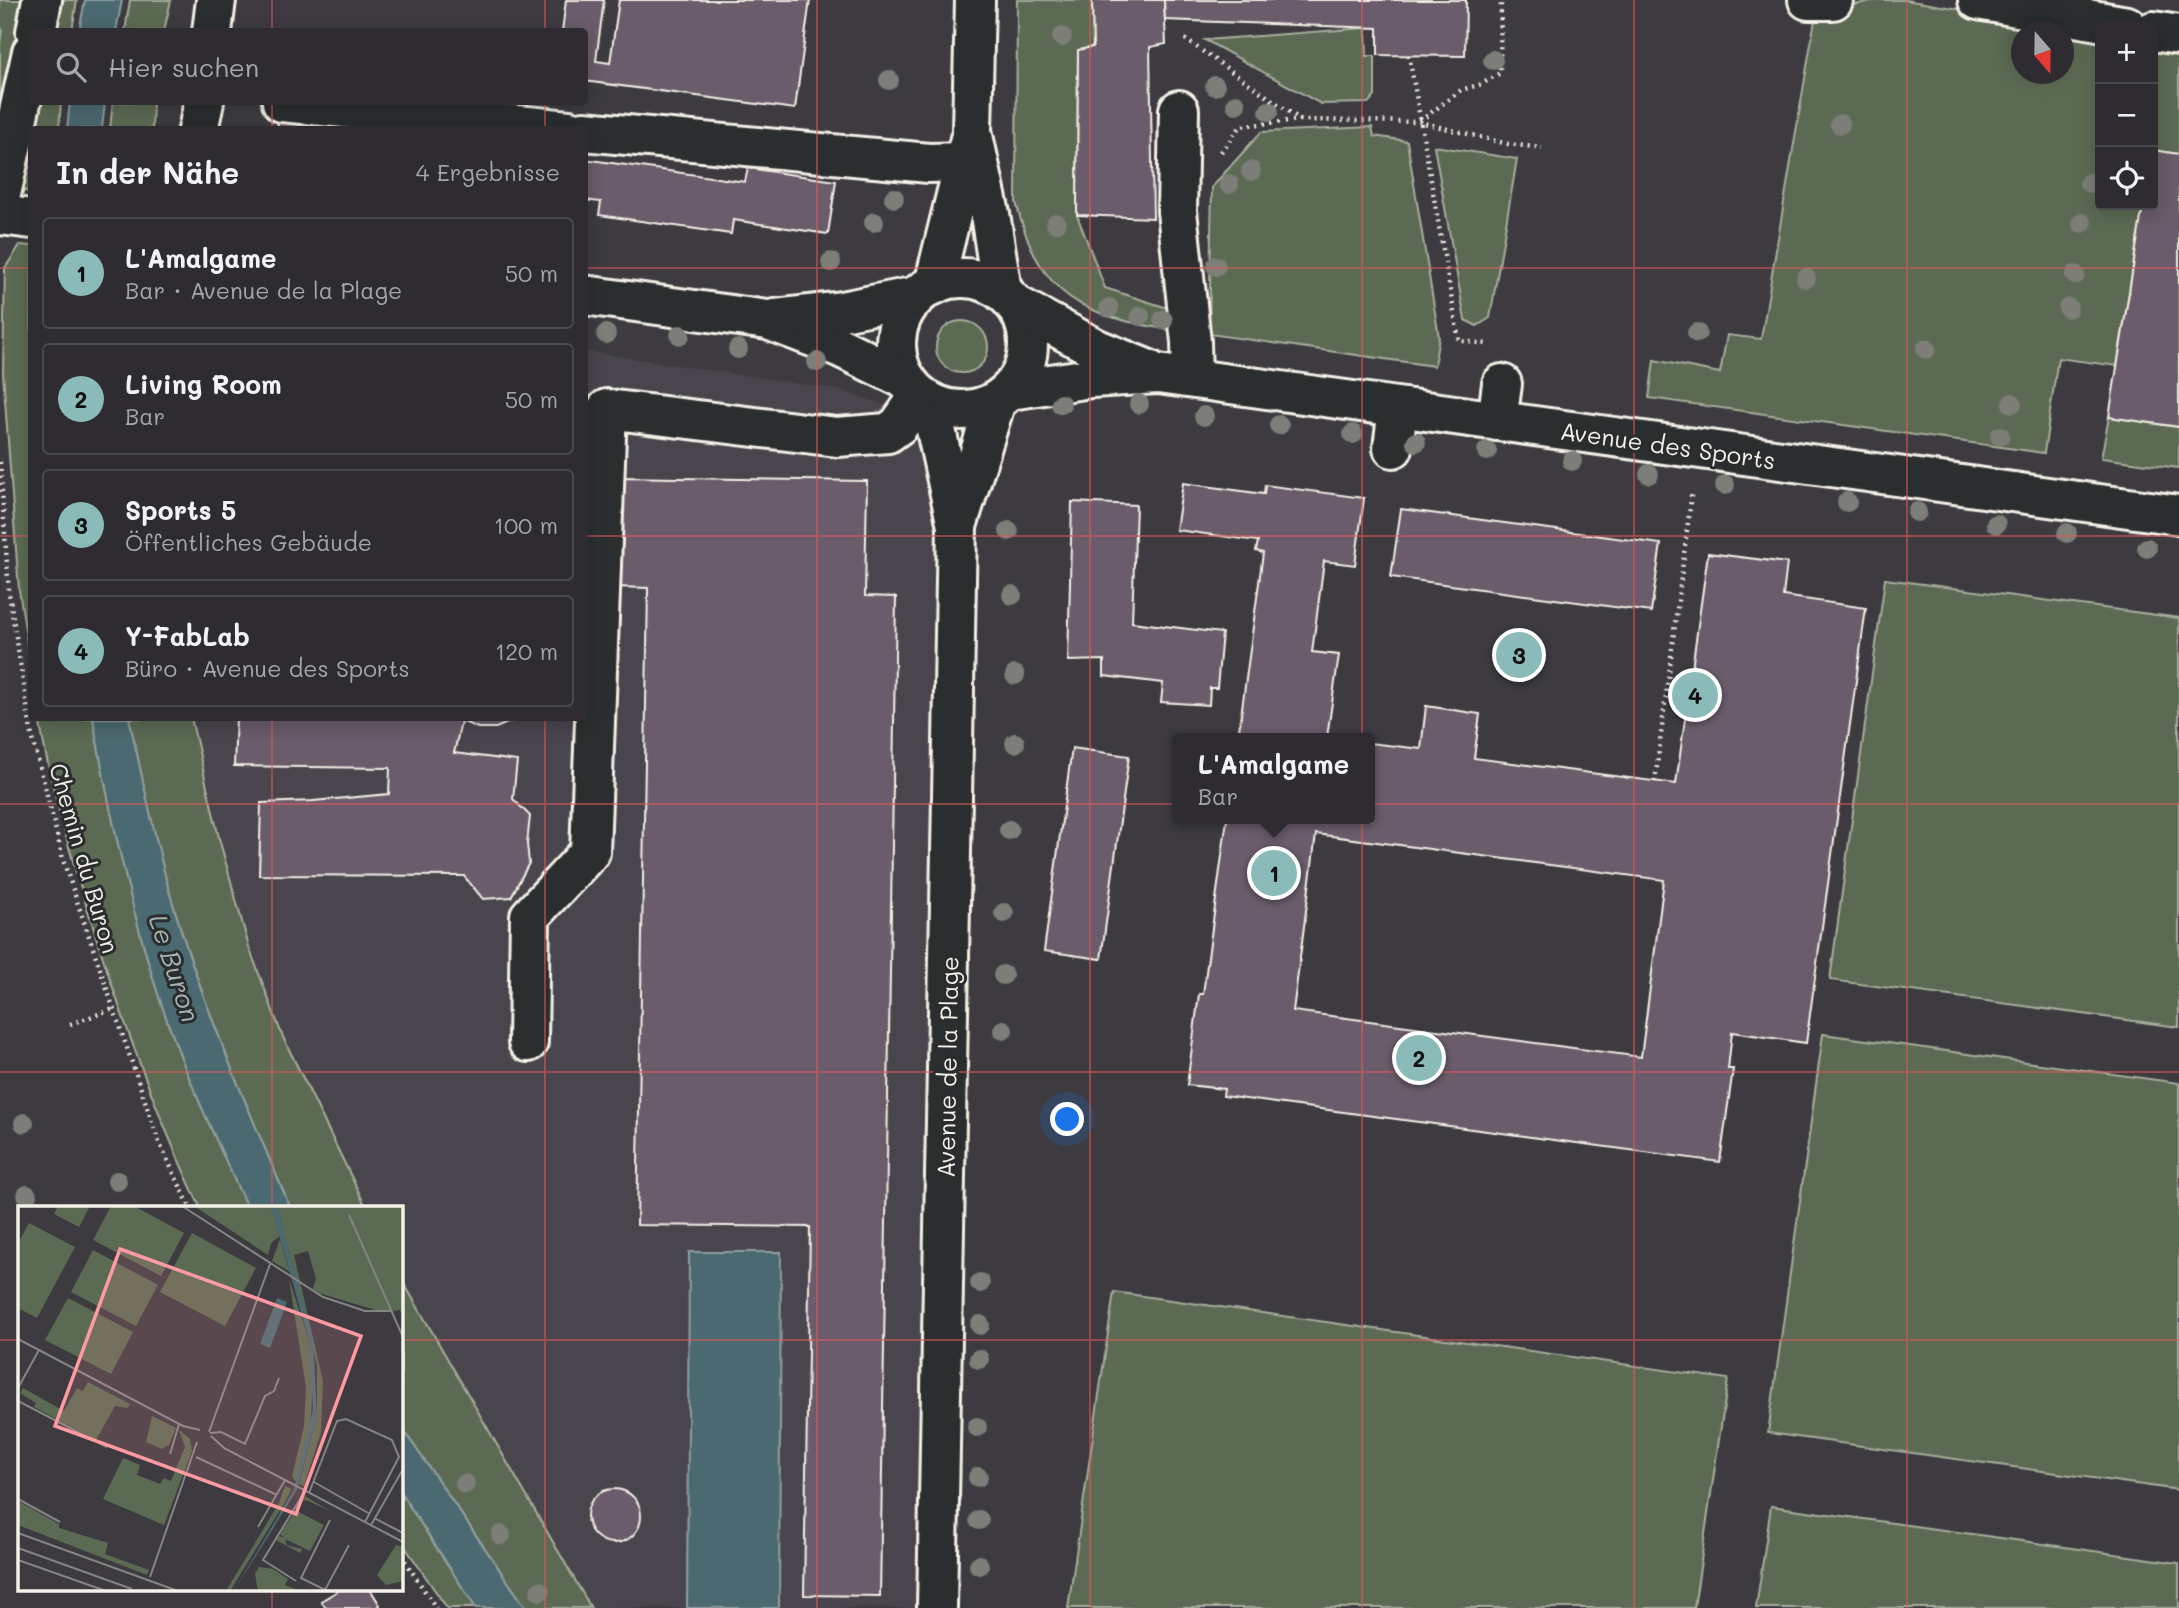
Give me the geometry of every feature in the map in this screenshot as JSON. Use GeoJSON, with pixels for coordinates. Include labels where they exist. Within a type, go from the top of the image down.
{"type":"FeatureCollection","features":[{"type":"Feature","properties":{"kind":"street"},"geometry":{"type":"LineString","coordinates":[[37,28],[42,0]]}},
{"type":"Feature","properties":{"kind":"street"},"geometry":{"type":"LineString","coordinates":[[212,28],[216,0]]}},
{"type":"Feature","properties":{"kind":"street"},"geometry":{"type":"LineString","coordinates":[[919,393],[898,361],[898,329],[904,313],[925,291],[968,146],[975,0]]}},
{"type":"Feature","properties":{"kind":"street"},"geometry":{"type":"LineString","coordinates":[[1808,0],[1833,0]]}},
{"type":"Feature","properties":{"kind":"street"},"geometry":{"type":"LineString","coordinates":[[1978,0],[2098,21]]}},
{"type":"Feature","properties":{"kind":"street"},"geometry":{"type":"LineString","coordinates":[[2158,32],[2179,35]]}},
{"type":"Feature","properties":{"kind":"street"},"geometry":{"type":"LineString","coordinates":[[14,213],[28,88]]}},
{"type":"Feature","properties":{"kind":"street"},"geometry":{"type":"LineString","coordinates":[[199,126],[203,105]]}},
{"type":"Feature","properties":{"kind":"street"},"geometry":{"type":"LineString","coordinates":[[313,105],[528,126]]}},
{"type":"Feature","properties":{"kind":"street"},"geometry":{"type":"LineString","coordinates":[[1175,376],[1191,342],[1177,211],[1179,110]]}},
{"type":"Feature","properties":{"kind":"street"},"geometry":{"type":"LineString","coordinates":[[588,131],[929,163],[968,146]]}},
{"type":"Feature","properties":{"kind":"street"},"geometry":{"type":"LineString","coordinates":[[588,296],[768,320],[839,347],[942,407],[961,410],[980,408],[1003,396],[1021,376],[1028,350],[1025,323],[1009,298],[990,214],[968,146]]}},
{"type":"Feature","properties":{"kind":"street"},"geometry":{"type":"LineString","coordinates":[[768,320],[842,311],[925,291],[950,280],[967,278],[984,281],[1009,298]]}},
{"type":"Feature","properties":{"kind":"street","name":"Avenue des Sports"},"geometry":{"type":"LineString","coordinates":[[1009,298],[1097,349],[1175,376]]}},
{"type":"Feature","properties":{"kind":"street","name":"Avenue des Sports"},"geometry":{"type":"LineString","coordinates":[[1003,396],[1091,378],[1175,376],[1398,408],[1500,403],[1698,449],[2179,515]]}},
{"type":"Feature","properties":{"kind":"street"},"geometry":{"type":"LineString","coordinates":[[528,1042],[530,916],[590,852],[607,409],[837,437],[888,433],[899,425],[919,393]]}},
{"type":"Feature","properties":{"kind":"street","name":"Avenue de la Plage"},"geometry":{"type":"LineString","coordinates":[[919,393],[957,526],[937,1608]]}},
{"type":"Feature","properties":{"kind":"street","name":"Avenue de la Plage"},"geometry":{"type":"LineString","coordinates":[[957,526],[1003,396]]}},
{"type":"Feature","properties":{"kind":"street"},"geometry":{"type":"LineString","coordinates":[[1393,448],[1398,408]]}},
{"type":"Feature","properties":{"kind":"path"},"geometry":{"type":"LineString","coordinates":[[1420,122],[1461,90],[1482,84],[1500,73],[1501,0]]}},
{"type":"Feature","properties":{"kind":"path"},"geometry":{"type":"LineString","coordinates":[[1185,39],[1301,120]]}},
{"type":"Feature","properties":{"kind":"path"},"geometry":{"type":"LineString","coordinates":[[1409,55],[1459,341],[1497,345]]}},
{"type":"Feature","properties":{"kind":"path"},"geometry":{"type":"LineString","coordinates":[[1217,158],[1241,126],[1301,120],[1420,122],[1508,144],[1542,148]]}},
{"type":"Feature","properties":{"kind":"path"},"geometry":{"type":"LineString","coordinates":[[1656,782],[1698,449]]}},
{"type":"Feature","properties":{"kind":"path","name":"Chemin du Buron"},"geometry":{"type":"LineString","coordinates":[[0,462],[9,593],[28,712]]}},
{"type":"Feature","properties":{"kind":"path","name":"Chemin du Buron"},"geometry":{"type":"LineString","coordinates":[[29,721],[64,863],[159,1142],[190,1206]]}},
{"type":"Feature","properties":{"kind":"path"},"geometry":{"type":"LineString","coordinates":[[70,1024],[113,1009]]}},
{"type":"Feature","properties":{"kind":"path"},"geometry":{"type":"LineString","coordinates":[[402,1557],[436,1608]]}},
{"type":"Feature","properties":{"kind":"shaded area"},"geometry":{"type":"Polygon","coordinates":[[[588,351],[839,390],[934,421],[934,1608],[591,1608],[402,1280],[402,1206],[366,1206],[282,1035],[249,947],[219,838],[192,721],[588,721],[588,351]]]}},
{"type":"Feature","properties":{"kind":"green space"},"geometry":{"type":"Polygon","coordinates":[[[0,0],[29,0],[0,130],[2,29],[0,0]]]}},
{"type":"Feature","properties":{"kind":"green space"},"geometry":{"type":"Polygon","coordinates":[[[58,0],[77,0],[72,28],[52,28],[58,0]]]}},
{"type":"Feature","properties":{"kind":"green space"},"geometry":{"type":"Polygon","coordinates":[[[130,0],[171,0],[165,28],[125,28],[130,0]]]}},
{"type":"Feature","properties":{"kind":"green space"},"geometry":{"type":"Polygon","coordinates":[[[1017,0],[1092,0],[1093,47],[1078,50],[1077,215],[1105,288],[1180,312],[1176,331],[1116,318],[1091,309],[1070,298],[1053,282],[1038,261],[1026,235],[1016,202],[1017,0]]]}},
{"type":"Feature","properties":{"kind":"green space"},"geometry":{"type":"Polygon","coordinates":[[[1877,0],[1905,0],[2033,21],[2011,21],[2011,84],[2074,84],[2074,28],[2095,31],[2095,210],[2142,210],[2117,366],[2058,358],[2044,453],[1649,398],[1654,360],[1720,373],[1727,335],[1761,339],[1816,13],[1877,0]]]}},
{"type":"Feature","properties":{"kind":"green space"},"geometry":{"type":"Polygon","coordinates":[[[1366,28],[1367,56],[1375,56],[1375,96],[1368,103],[1321,104],[1205,40],[1366,28]]]}},
{"type":"Feature","properties":{"kind":"green space"},"geometry":{"type":"Polygon","coordinates":[[[2158,42],[2179,47],[2179,154],[2158,151],[2158,42]]]}},
{"type":"Feature","properties":{"kind":"green space"},"geometry":{"type":"Polygon","coordinates":[[[34,105],[61,105],[59,126],[30,126],[34,105]]]}},
{"type":"Feature","properties":{"kind":"green space"},"geometry":{"type":"Polygon","coordinates":[[[113,105],[153,105],[152,126],[110,126],[113,105]]]}},
{"type":"Feature","properties":{"kind":"green space"},"geometry":{"type":"Polygon","coordinates":[[[1372,127],[1374,136],[1407,141],[1439,337],[1434,366],[1209,334],[1212,187],[1261,132],[1372,127]]]}},
{"type":"Feature","properties":{"kind":"green space"},"geometry":{"type":"Polygon","coordinates":[[[28,134],[28,192],[23,190],[19,174],[28,134]]]}},
{"type":"Feature","properties":{"kind":"green space"},"geometry":{"type":"Polygon","coordinates":[[[1434,146],[1517,159],[1490,318],[1477,326],[1465,320],[1434,146]]]}},
{"type":"Feature","properties":{"kind":"green space"},"geometry":{"type":"Polygon","coordinates":[[[20,245],[28,246],[28,648],[19,590],[3,373],[5,268],[20,245]]]}},
{"type":"Feature","properties":{"kind":"green space"},"geometry":{"type":"Polygon","coordinates":[[[962,321],[972,323],[980,329],[986,337],[986,357],[980,365],[972,371],[962,373],[952,371],[944,365],[938,357],[936,347],[938,337],[944,329],[952,323],[962,321]]]}},
{"type":"Feature","properties":{"kind":"green space"},"geometry":{"type":"Polygon","coordinates":[[[2109,417],[2179,427],[2179,468],[2101,458],[2109,417]]]}},
{"type":"Feature","properties":{"kind":"green space"},"geometry":{"type":"Polygon","coordinates":[[[1885,579],[2179,618],[2179,1027],[1830,980],[1885,579]]]}},
{"type":"Feature","properties":{"kind":"green space"},"geometry":{"type":"Polygon","coordinates":[[[40,721],[94,721],[124,870],[158,993],[193,1086],[247,1206],[200,1206],[153,1099],[113,989],[89,914],[49,767],[40,721]]]}},
{"type":"Feature","properties":{"kind":"green space"},"geometry":{"type":"Polygon","coordinates":[[[130,721],[192,721],[219,838],[249,947],[282,1035],[366,1206],[290,1206],[225,1052],[196,974],[159,850],[130,721]]]}},
{"type":"Feature","properties":{"kind":"green space"},"geometry":{"type":"Polygon","coordinates":[[[1823,1034],[2179,1083],[2179,1490],[1768,1433],[1823,1034]]]}},
{"type":"Feature","properties":{"kind":"green space"},"geometry":{"type":"Polygon","coordinates":[[[402,1280],[591,1608],[526,1608],[404,1431],[402,1280]]]}},
{"type":"Feature","properties":{"kind":"green space"},"geometry":{"type":"Polygon","coordinates":[[[1114,1292],[1728,1379],[1694,1608],[1068,1608],[1114,1292]]]}},
{"type":"Feature","properties":{"kind":"green space"},"geometry":{"type":"Polygon","coordinates":[[[402,1495],[476,1608],[447,1608],[402,1542],[402,1495]]]}},
{"type":"Feature","properties":{"kind":"green space"},"geometry":{"type":"Polygon","coordinates":[[[1771,1506],[2179,1563],[2179,1608],[1756,1608],[1771,1506]]]}},
{"type":"Feature","properties":{"kind":"water"},"geometry":{"type":"Polygon","coordinates":[[[85,0],[122,0],[117,28],[80,28],[85,0]]]}},
{"type":"Feature","properties":{"kind":"water"},"geometry":{"type":"Polygon","coordinates":[[[70,105],[105,105],[102,126],[67,126],[70,105]]]}},
{"type":"Feature","properties":{"kind":"water","name":"Le Buron"},"geometry":{"type":"Polygon","coordinates":[[[94,721],[130,721],[159,850],[182,934],[225,1052],[290,1206],[247,1206],[180,1055],[158,993],[110,809],[94,721]]]}},
{"type":"Feature","properties":{"kind":"water"},"geometry":{"type":"Polygon","coordinates":[[[689,1252],[781,1252],[779,1608],[687,1608],[689,1252]]]}},
{"type":"Feature","properties":{"kind":"water"},"geometry":{"type":"Polygon","coordinates":[[[402,1426],[526,1608],[476,1608],[402,1495],[402,1426]]]}},
{"type":"Feature","properties":{"kind":"building"},"geometry":{"type":"Polygon","coordinates":[[[566,0],[604,0],[596,61],[610,63],[619,0],[810,0],[795,109],[588,82],[588,28],[562,28],[566,0]]]}},
{"type":"Feature","properties":{"kind":"building"},"geometry":{"type":"Polygon","coordinates":[[[1092,0],[1164,0],[1166,44],[1150,47],[1153,218],[1077,215],[1078,50],[1093,47],[1092,0]]]}},
{"type":"Feature","properties":{"kind":"building"},"geometry":{"type":"Polygon","coordinates":[[[1164,0],[1466,0],[1465,56],[1378,55],[1378,28],[1165,20],[1164,0]]]}},
{"type":"Feature","properties":{"kind":"building"},"geometry":{"type":"Polygon","coordinates":[[[279,115],[352,126],[278,126],[279,115]]]}},
{"type":"Feature","properties":{"kind":"building"},"geometry":{"type":"Polygon","coordinates":[[[2158,151],[2179,154],[2179,427],[2109,417],[2142,210],[2158,210],[2158,151]]]}},
{"type":"Feature","properties":{"kind":"building"},"geometry":{"type":"Polygon","coordinates":[[[588,160],[745,182],[748,168],[836,181],[828,234],[733,220],[731,234],[599,215],[601,202],[588,200],[588,160]]]}},
{"type":"Feature","properties":{"kind":"building"},"geometry":{"type":"Polygon","coordinates":[[[615,477],[867,481],[865,596],[896,597],[880,1596],[804,1595],[810,1227],[637,1225],[648,588],[613,587],[615,477]]]}},
{"type":"Feature","properties":{"kind":"building"},"geometry":{"type":"Polygon","coordinates":[[[1183,483],[1264,494],[1265,485],[1364,498],[1355,565],[1324,561],[1312,652],[1339,655],[1328,733],[1239,733],[1263,553],[1256,551],[1258,541],[1176,530],[1183,483]]]}},
{"type":"Feature","properties":{"kind":"building"},"geometry":{"type":"Polygon","coordinates":[[[1072,502],[1136,505],[1132,622],[1222,633],[1217,688],[1210,688],[1209,705],[1161,702],[1163,683],[1104,676],[1104,660],[1068,661],[1072,502]]]}},
{"type":"Feature","properties":{"kind":"building"},"geometry":{"type":"Polygon","coordinates":[[[1401,509],[1661,544],[1651,612],[1391,577],[1401,509]]]}},
{"type":"Feature","properties":{"kind":"building"},"geometry":{"type":"Polygon","coordinates":[[[1708,553],[1787,563],[1783,596],[1866,608],[1806,1043],[1732,1032],[1728,1069],[1733,1069],[1720,1162],[1223,1096],[1224,1089],[1187,1085],[1199,994],[1203,994],[1226,824],[1375,824],[1375,744],[1421,749],[1426,706],[1480,714],[1474,758],[1676,784],[1708,553]],[[1316,834],[1293,1011],[1641,1057],[1664,880],[1316,834]]]}},
{"type":"Feature","properties":{"kind":"building"},"geometry":{"type":"Polygon","coordinates":[[[236,721],[459,721],[454,753],[517,761],[513,799],[530,816],[527,844],[529,863],[511,897],[483,899],[464,876],[259,875],[261,803],[389,794],[390,768],[234,766],[236,721]]]}},
{"type":"Feature","properties":{"kind":"building"},"geometry":{"type":"Polygon","coordinates":[[[461,721],[512,721],[496,728],[478,728],[461,721]]]}},
{"type":"Feature","properties":{"kind":"building"},"geometry":{"type":"Polygon","coordinates":[[[1072,748],[1129,756],[1101,959],[1044,951],[1072,748]]]}},
{"type":"Feature","properties":{"kind":"building"},"geometry":{"type":"Polygon","coordinates":[[[614,1489],[633,1497],[641,1516],[633,1535],[614,1543],[595,1535],[587,1516],[595,1497],[614,1489]]]}},
{"type":"Feature","properties":{"kind":"building"},"geometry":{"type":"Polygon","coordinates":[[[339,1590],[371,1590],[380,1605],[376,1608],[326,1608],[321,1601],[339,1590]]]}},
{"type":"Feature","properties":{"kind":"place","name":"Sports 5"},"geometry":{"type":"Point","coordinates":[1519,655]}},
{"type":"Feature","properties":{"kind":"place","name":"Y-FabLab"},"geometry":{"type":"Point","coordinates":[1695,695]}},
{"type":"Feature","properties":{"kind":"place","name":"L'Amalgame"},"geometry":{"type":"Point","coordinates":[1274,873]}},
{"type":"Feature","properties":{"kind":"place","name":"Living Room"},"geometry":{"type":"Point","coordinates":[1419,1058]}}]}
